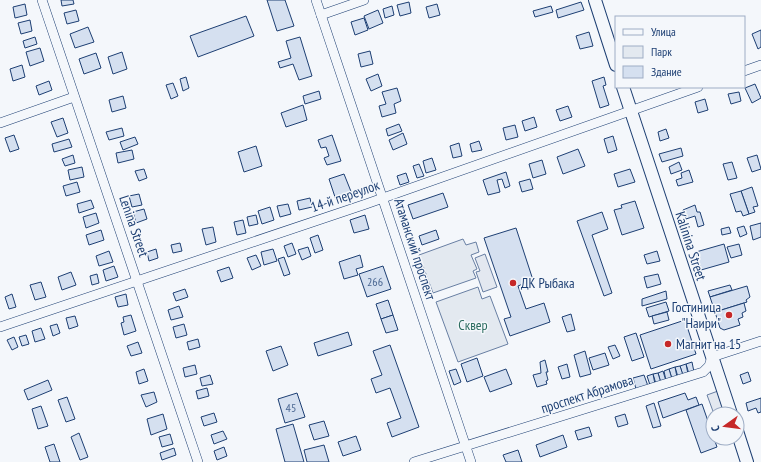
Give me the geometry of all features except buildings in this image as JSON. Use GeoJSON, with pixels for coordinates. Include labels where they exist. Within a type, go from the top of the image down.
{"type":"FeatureCollection","features":[{"type":"Feature","properties":{"kind":"main road"},"geometry":{"type":"LineString","coordinates":[[595,0],[615,62]]}},
{"type":"Feature","properties":{"kind":"main road","name":"Kalinina Street"},"geometry":{"type":"LineString","coordinates":[[623,88],[728,406]]}},
{"type":"Feature","properties":{"kind":"main road"},"geometry":{"type":"LineString","coordinates":[[742,446],[748,462]]}},
{"type":"Feature","properties":{"kind":"street","name":"Lenina Street"},"geometry":{"type":"LineString","coordinates":[[42,0],[138,280],[198,462]]}},
{"type":"Feature","properties":{"kind":"street","name":"Атаманский проспект"},"geometry":{"type":"LineString","coordinates":[[316,0],[471,462]]}},
{"type":"Feature","properties":{"kind":"street"},"geometry":{"type":"LineString","coordinates":[[321,15],[364,0]]}},
{"type":"Feature","properties":{"kind":"street"},"geometry":{"type":"LineString","coordinates":[[745,71],[761,65]]}},
{"type":"Feature","properties":{"kind":"street","name":"14-й переулок"},"geometry":{"type":"LineString","coordinates":[[0,327],[383,198],[695,88]]}},
{"type":"Feature","properties":{"kind":"street"},"geometry":{"type":"LineString","coordinates":[[0,123],[74,97]]}},
{"type":"Feature","properties":{"kind":"street"},"geometry":{"type":"LineString","coordinates":[[712,358],[761,341]]}},
{"type":"Feature","properties":{"kind":"street","name":"проспект Абрамова"},"geometry":{"type":"LineString","coordinates":[[414,462],[703,372],[712,358]]}},
{"type":"Feature","properties":{"kind":"green space"},"geometry":{"type":"Polygon","coordinates":[[[463,239],[466,245],[476,242],[479,252],[471,255],[477,269],[473,271],[476,278],[433,293],[419,255],[463,239]]]}},
{"type":"Feature","properties":{"kind":"green space","name":"Сквер"},"geometry":{"type":"Polygon","coordinates":[[[478,287],[482,299],[490,296],[508,344],[458,362],[436,302],[478,287]]]}},
{"type":"Feature","properties":{"kind":"shaded area"},"geometry":{"type":"Polygon","coordinates":[[[485,254],[497,287],[483,292],[476,272],[480,271],[475,258],[485,254]]]}},
{"type":"Feature","properties":{"kind":"shaded area"},"geometry":{"type":"Polygon","coordinates":[[[718,391],[723,406],[711,406],[707,395],[718,391]]]}},
{"type":"Feature","properties":{"kind":"place","name":"ДК Рыбака"},"geometry":{"type":"Point","coordinates":[513,283]}},
{"type":"Feature","properties":{"kind":"place","name":"Гостиница \"Наири\""},"geometry":{"type":"Point","coordinates":[729,315]}},
{"type":"Feature","properties":{"kind":"place","name":"Магнит на 15"},"geometry":{"type":"Point","coordinates":[668,344]}}]}
